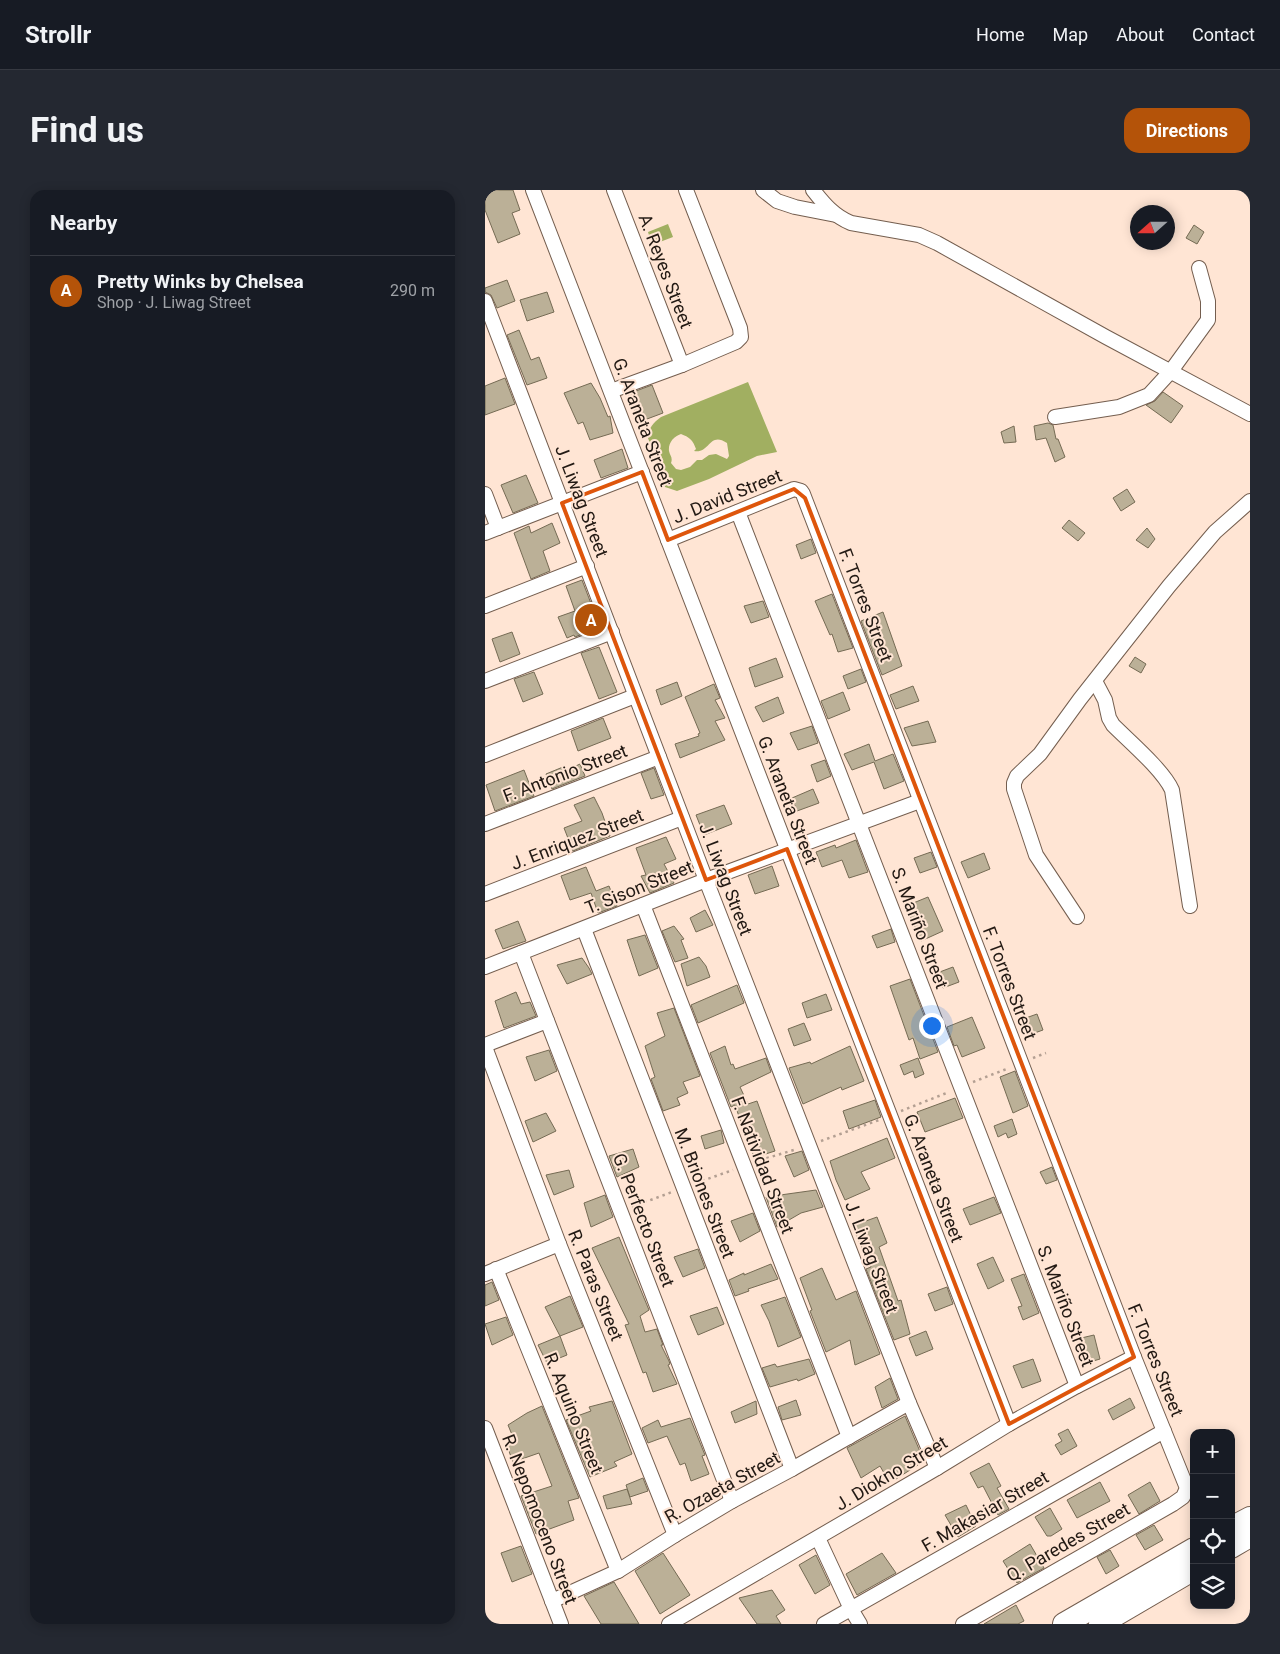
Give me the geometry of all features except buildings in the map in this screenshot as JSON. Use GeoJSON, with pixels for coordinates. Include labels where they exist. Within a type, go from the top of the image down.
{"type":"FeatureCollection","features":[{"type":"Feature","properties":{"kind":"main road"},"geometry":{"type":"LineString","coordinates":[[1235,1526],[1250,1518]]}},
{"type":"Feature","properties":{"kind":"main road"},"geometry":{"type":"LineString","coordinates":[[1235,1545],[1250,1536]]}},
{"type":"Feature","properties":{"kind":"main road"},"geometry":{"type":"LineString","coordinates":[[1063,1624],[1190,1551]]}},
{"type":"Feature","properties":{"kind":"main road"},"geometry":{"type":"LineString","coordinates":[[1100,1624],[1190,1571]]}},
{"type":"Feature","properties":{"kind":"street","name":"G. Araneta Street"},"geometry":{"type":"LineString","coordinates":[[533,190],[1009,1424]]}},
{"type":"Feature","properties":{"kind":"street","name":"A. Reyes Street"},"geometry":{"type":"LineString","coordinates":[[614,190],[682,365]]}},
{"type":"Feature","properties":{"kind":"street"},"geometry":{"type":"LineString","coordinates":[[611,391],[682,365],[736,342],[741,337],[740,328],[686,190]]}},
{"type":"Feature","properties":{"kind":"street"},"geometry":{"type":"LineString","coordinates":[[763,190],[777,201],[795,207],[836,215]]}},
{"type":"Feature","properties":{"kind":"street"},"geometry":{"type":"LineString","coordinates":[[813,190],[827,208],[851,223],[919,235],[937,243],[1250,414]]}},
{"type":"Feature","properties":{"kind":"street"},"geometry":{"type":"LineString","coordinates":[[1055,417],[1119,407],[1149,395],[1171,372],[1208,320],[1208,301],[1199,268]]}},
{"type":"Feature","properties":{"kind":"street","name":"J. Liwag Street"},"geometry":{"type":"LineString","coordinates":[[485,301],[706,880],[909,1403],[937,1468]]}},
{"type":"Feature","properties":{"kind":"street"},"geometry":{"type":"LineString","coordinates":[[485,494],[491,531],[642,472]]}},
{"type":"Feature","properties":{"kind":"street","name":"J. David Street"},"geometry":{"type":"LineString","coordinates":[[668,540],[794,489],[801,490]]}},
{"type":"Feature","properties":{"kind":"street","name":"F. Torres Street"},"geometry":{"type":"LineString","coordinates":[[801,490],[1134,1357],[1187,1488]]}},
{"type":"Feature","properties":{"kind":"street"},"geometry":{"type":"LineString","coordinates":[[1077,917],[1036,854],[1014,789],[1014,783],[1017,776],[1040,754],[1080,699],[1169,586],[1215,532],[1250,501]]}},
{"type":"Feature","properties":{"kind":"street","name":"S. Mariño Street"},"geometry":{"type":"LineString","coordinates":[[739,512],[1077,1386]]}},
{"type":"Feature","properties":{"kind":"street"},"geometry":{"type":"LineString","coordinates":[[485,606],[587,566]]}},
{"type":"Feature","properties":{"kind":"street"},"geometry":{"type":"LineString","coordinates":[[485,681],[612,632]]}},
{"type":"Feature","properties":{"kind":"street"},"geometry":{"type":"LineString","coordinates":[[1095,681],[1105,700],[1109,718],[1113,725],[1169,782],[1172,790],[1190,906]]}},
{"type":"Feature","properties":{"kind":"street"},"geometry":{"type":"LineString","coordinates":[[485,754],[635,696]]}},
{"type":"Feature","properties":{"kind":"street","name":"F. Antonio Street"},"geometry":{"type":"LineString","coordinates":[[485,824],[659,756]]}},
{"type":"Feature","properties":{"kind":"street","name":"T. Sison Street"},"geometry":{"type":"LineString","coordinates":[[485,967],[787,849],[920,801]]}},
{"type":"Feature","properties":{"kind":"street","name":"J. Enriquez Street"},"geometry":{"type":"LineString","coordinates":[[485,894],[682,818]]}},
{"type":"Feature","properties":{"kind":"street","name":"F. Natividad Street"},"geometry":{"type":"LineString","coordinates":[[643,905],[849,1438]]}},
{"type":"Feature","properties":{"kind":"street","name":"M. Briones Street"},"geometry":{"type":"LineString","coordinates":[[584,929],[792,1470]]}},
{"type":"Feature","properties":{"kind":"street","name":"G. Perfecto Street"},"geometry":{"type":"LineString","coordinates":[[521,953],[732,1501]]}},
{"type":"Feature","properties":{"kind":"street"},"geometry":{"type":"LineString","coordinates":[[485,1046],[547,1021]]}},
{"type":"Feature","properties":{"kind":"street","name":"R. Paras Street"},"geometry":{"type":"LineString","coordinates":[[485,1046],[559,1244],[675,1534]]}},
{"type":"Feature","properties":{"kind":"street"},"geometry":{"type":"LineString","coordinates":[[491,1271],[559,1244]]}},
{"type":"Feature","properties":{"kind":"street","name":"R. Aquino Street"},"geometry":{"type":"LineString","coordinates":[[491,1271],[618,1571]]}},
{"type":"Feature","properties":{"kind":"street","name":"J. Diokno Street"},"geometry":{"type":"LineString","coordinates":[[669,1624],[1009,1424],[1134,1357]]}},
{"type":"Feature","properties":{"kind":"street","name":"R. Ozaeta Street"},"geometry":{"type":"LineString","coordinates":[[552,1601],[618,1571],[675,1534],[732,1501],[792,1470],[909,1403]]}},
{"type":"Feature","properties":{"kind":"street","name":"R. Nepomoceno Street"},"geometry":{"type":"LineString","coordinates":[[485,1428],[561,1624]]}},
{"type":"Feature","properties":{"kind":"street","name":"F. Makasiar Street"},"geometry":{"type":"LineString","coordinates":[[824,1624],[1164,1431]]}},
{"type":"Feature","properties":{"kind":"street","name":"Q. Paredes Street"},"geometry":{"type":"LineString","coordinates":[[963,1624],[1173,1504],[1183,1497],[1187,1488]]}},
{"type":"Feature","properties":{"kind":"street"},"geometry":{"type":"LineString","coordinates":[[818,1538],[860,1624]]}},
{"type":"Feature","properties":{"kind":"highlighted area"},"geometry":{"type":"Polygon","coordinates":[[[642,472],[668,540],[794,489],[805,498],[1134,1357],[1009,1424],[787,849],[706,880],[562,503],[642,472]]]}},
{"type":"Feature","properties":{"kind":"shaded area"},"geometry":{"type":"Polygon","coordinates":[[[668,224],[673,237],[652,245],[648,232],[668,224]]]}},
{"type":"Feature","properties":{"kind":"shaded area"},"geometry":{"type":"Polygon","coordinates":[[[748,382],[777,452],[757,456],[709,479],[677,491],[665,487],[648,438],[652,426],[661,417],[748,382]],[[684,435],[676,436],[669,445],[671,463],[676,469],[681,470],[690,467],[697,460],[702,460],[709,455],[716,454],[727,459],[729,456],[727,443],[721,440],[713,441],[703,449],[694,451],[696,449],[694,443],[684,435]]]}},
{"type":"Feature","properties":{"kind":"place","name":"Pretty Winks by Chelsea"},"geometry":{"type":"Point","coordinates":[591,620]}}]}
